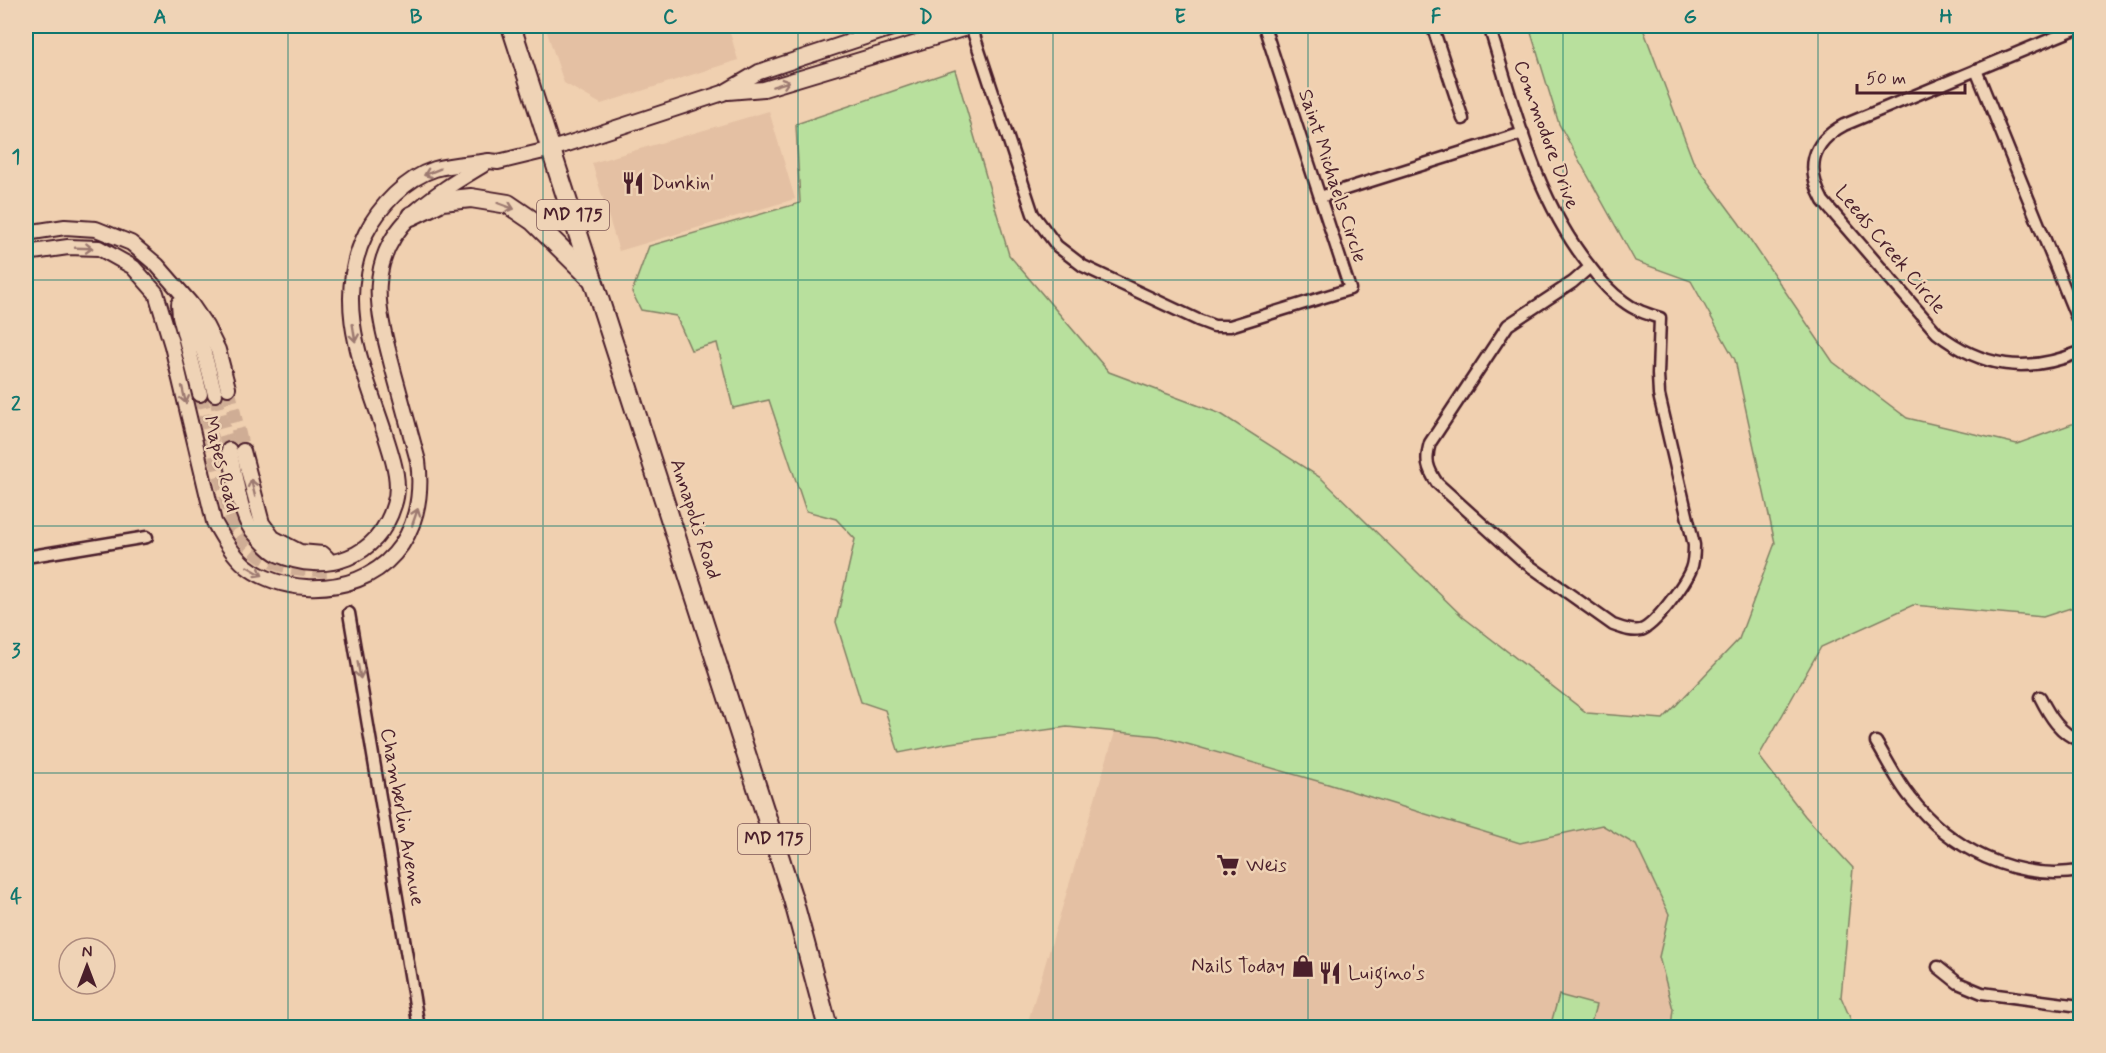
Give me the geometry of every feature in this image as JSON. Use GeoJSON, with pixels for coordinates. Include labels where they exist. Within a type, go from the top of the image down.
{"type":"FeatureCollection","features":[{"type":"Feature","properties":{"kind":"main road","name":"Annapolis Road"},"geometry":{"type":"LineString","coordinates":[[511,26],[794,898],[828,1028]]}},
{"type":"Feature","properties":{"kind":"main road"},"geometry":{"type":"LineString","coordinates":[[411,216],[442,201],[471,198],[508,204],[533,221],[594,282]]}},
{"type":"Feature","properties":{"kind":"street"},"geometry":{"type":"LineString","coordinates":[[723,93],[759,72],[898,26]]}},
{"type":"Feature","properties":{"kind":"street"},"geometry":{"type":"LineString","coordinates":[[723,93],[764,89],[972,26]]}},
{"type":"Feature","properties":{"kind":"street","name":"Saint Michaels Circle"},"geometry":{"type":"LineString","coordinates":[[972,26],[1033,214],[1057,246],[1083,266],[1198,320],[1214,326],[1230,326],[1350,289],[1264,26]]}},
{"type":"Feature","properties":{"kind":"street"},"geometry":{"type":"LineString","coordinates":[[1435,26],[1434,30],[1463,119]]}},
{"type":"Feature","properties":{"kind":"street","name":"Commodore Drive"},"geometry":{"type":"LineString","coordinates":[[1489,26],[1541,185],[1557,220],[1577,251],[1621,301],[1641,312],[1660,318],[1659,395],[1694,545],[1694,558],[1691,570],[1659,617],[1641,630],[1629,630],[1613,625],[1523,561],[1437,483],[1428,469],[1427,453],[1430,442],[1508,325],[1573,282],[1590,267]]}},
{"type":"Feature","properties":{"kind":"street","name":"Leeds Creek Circle"},"geometry":{"type":"LineString","coordinates":[[2080,27],[1834,130],[1819,146],[1814,158],[1813,171],[1816,187],[1823,201],[1937,333],[1953,346],[1973,356],[2018,365],[2043,363],[2080,352]]}},
{"type":"Feature","properties":{"kind":"street"},"geometry":{"type":"LineString","coordinates":[[1976,70],[2080,326]]}},
{"type":"Feature","properties":{"kind":"street","name":"Mapes Road"},"geometry":{"type":"LineString","coordinates":[[236,450],[262,523],[273,538],[300,552],[323,554],[334,563],[349,558],[364,549],[379,537],[389,519],[395,503],[397,484],[394,461],[354,340],[350,308],[351,281],[361,244],[371,223],[390,197],[434,170],[489,161],[498,162],[552,149],[723,93]]}},
{"type":"Feature","properties":{"kind":"street"},"geometry":{"type":"LineString","coordinates":[[1320,197],[1523,133]]}},
{"type":"Feature","properties":{"kind":"street","name":"Mapes Road"},"geometry":{"type":"LineString","coordinates":[[26,254],[68,247],[99,248],[133,267],[156,293],[172,346],[214,522],[227,545],[247,567],[262,575],[295,586],[324,588],[350,583],[386,564],[402,544],[414,522],[419,504],[421,483],[418,461],[382,328],[378,300],[384,257],[393,238],[411,216],[438,193],[489,161]]}},
{"type":"Feature","properties":{"kind":"street","name":"Mapes Road"},"geometry":{"type":"LineString","coordinates":[[26,233],[65,227],[96,229],[131,243],[157,265],[191,304],[206,326],[218,350],[228,387]]}},
{"type":"Feature","properties":{"kind":"street","name":"Mapes Road"},"geometry":{"type":"LineString","coordinates":[[177,290],[204,353],[208,394]]}},
{"type":"Feature","properties":{"kind":"street"},"geometry":{"type":"LineString","coordinates":[[26,557],[147,537]]}},
{"type":"Feature","properties":{"kind":"street","name":"Chamberlin Avenue"},"geometry":{"type":"LineString","coordinates":[[349,613],[419,1028]]}},
{"type":"Feature","properties":{"kind":"street"},"geometry":{"type":"LineString","coordinates":[[2040,697],[2049,716],[2060,729],[2080,741]]}},
{"type":"Feature","properties":{"kind":"street"},"geometry":{"type":"LineString","coordinates":[[1876,742],[1908,795],[1937,828],[1952,839],[1971,851],[1996,862],[2024,870],[2049,873],[2080,871]]}},
{"type":"Feature","properties":{"kind":"street"},"geometry":{"type":"LineString","coordinates":[[1938,967],[1958,983],[1982,993],[2080,1006]]}},
{"type":"Feature","properties":{"kind":"shaded area"},"geometry":{"type":"Polygon","coordinates":[[[545,26],[728,26],[738,60],[601,104],[564,83],[545,26]]]}},
{"type":"Feature","properties":{"kind":"shaded area"},"geometry":{"type":"Polygon","coordinates":[[[769,111],[795,199],[619,251],[592,163],[769,111]]]}},
{"type":"Feature","properties":{"kind":"shaded area"},"geometry":{"type":"Polygon","coordinates":[[[1115,732],[1159,736],[1328,784],[1520,843],[1602,825],[1636,845],[1669,914],[1659,957],[1673,1009],[1671,1027],[1026,1028],[1115,732]]]}},
{"type":"Feature","properties":{"kind":"green space"},"geometry":{"type":"Polygon","coordinates":[[[1529,26],[1642,26],[1693,161],[1739,223],[1833,362],[1907,418],[2017,444],[2080,421],[2080,605],[2043,617],[1913,605],[1821,647],[1759,756],[1805,816],[1853,868],[1841,997],[1854,1027],[1671,1027],[1673,1009],[1659,957],[1669,914],[1636,845],[1602,825],[1520,843],[1328,784],[1159,736],[1067,727],[950,743],[899,753],[885,710],[861,702],[836,622],[855,539],[836,519],[806,511],[769,400],[733,408],[717,343],[691,350],[676,316],[641,310],[632,292],[649,246],[800,203],[796,124],[955,70],[1009,255],[1109,372],[1221,414],[1321,478],[1463,617],[1587,713],[1663,719],[1739,639],[1775,543],[1735,360],[1691,281],[1635,261],[1559,124],[1529,26]]]}},
{"type":"Feature","properties":{"kind":"green space"},"geometry":{"type":"Polygon","coordinates":[[[1559,995],[1596,1005],[1590,1027],[1550,1027],[1559,995]]]}},
{"type":"Feature","properties":{"kind":"water"},"geometry":{"type":"Polygon","coordinates":[[[26,1019],[47,1020],[58,1027],[26,1027],[26,1019]]]}},
{"type":"Feature","properties":{"kind":"tunnel"},"geometry":{"type":"LineString","coordinates":[[228,388],[243,451]]}},
{"type":"Feature","properties":{"kind":"tunnel"},"geometry":{"type":"LineString","coordinates":[[200,394],[231,519],[240,534],[259,554],[282,565],[310,570],[327,570],[334,563]]}},
{"type":"Feature","properties":{"kind":"tunnel"},"geometry":{"type":"LineString","coordinates":[[215,394],[229,450]]}},
{"type":"Feature","properties":{"kind":"place","name":"Dunkin'"},"geometry":{"type":"Point","coordinates":[633,183]}},
{"type":"Feature","properties":{"kind":"place","name":"Weis"},"geometry":{"type":"Point","coordinates":[1228,865]}},
{"type":"Feature","properties":{"kind":"place","name":"Nails Today"},"geometry":{"type":"Point","coordinates":[1303,966]}},
{"type":"Feature","properties":{"kind":"place","name":"Luigino's"},"geometry":{"type":"Point","coordinates":[1330,973]}}]}
